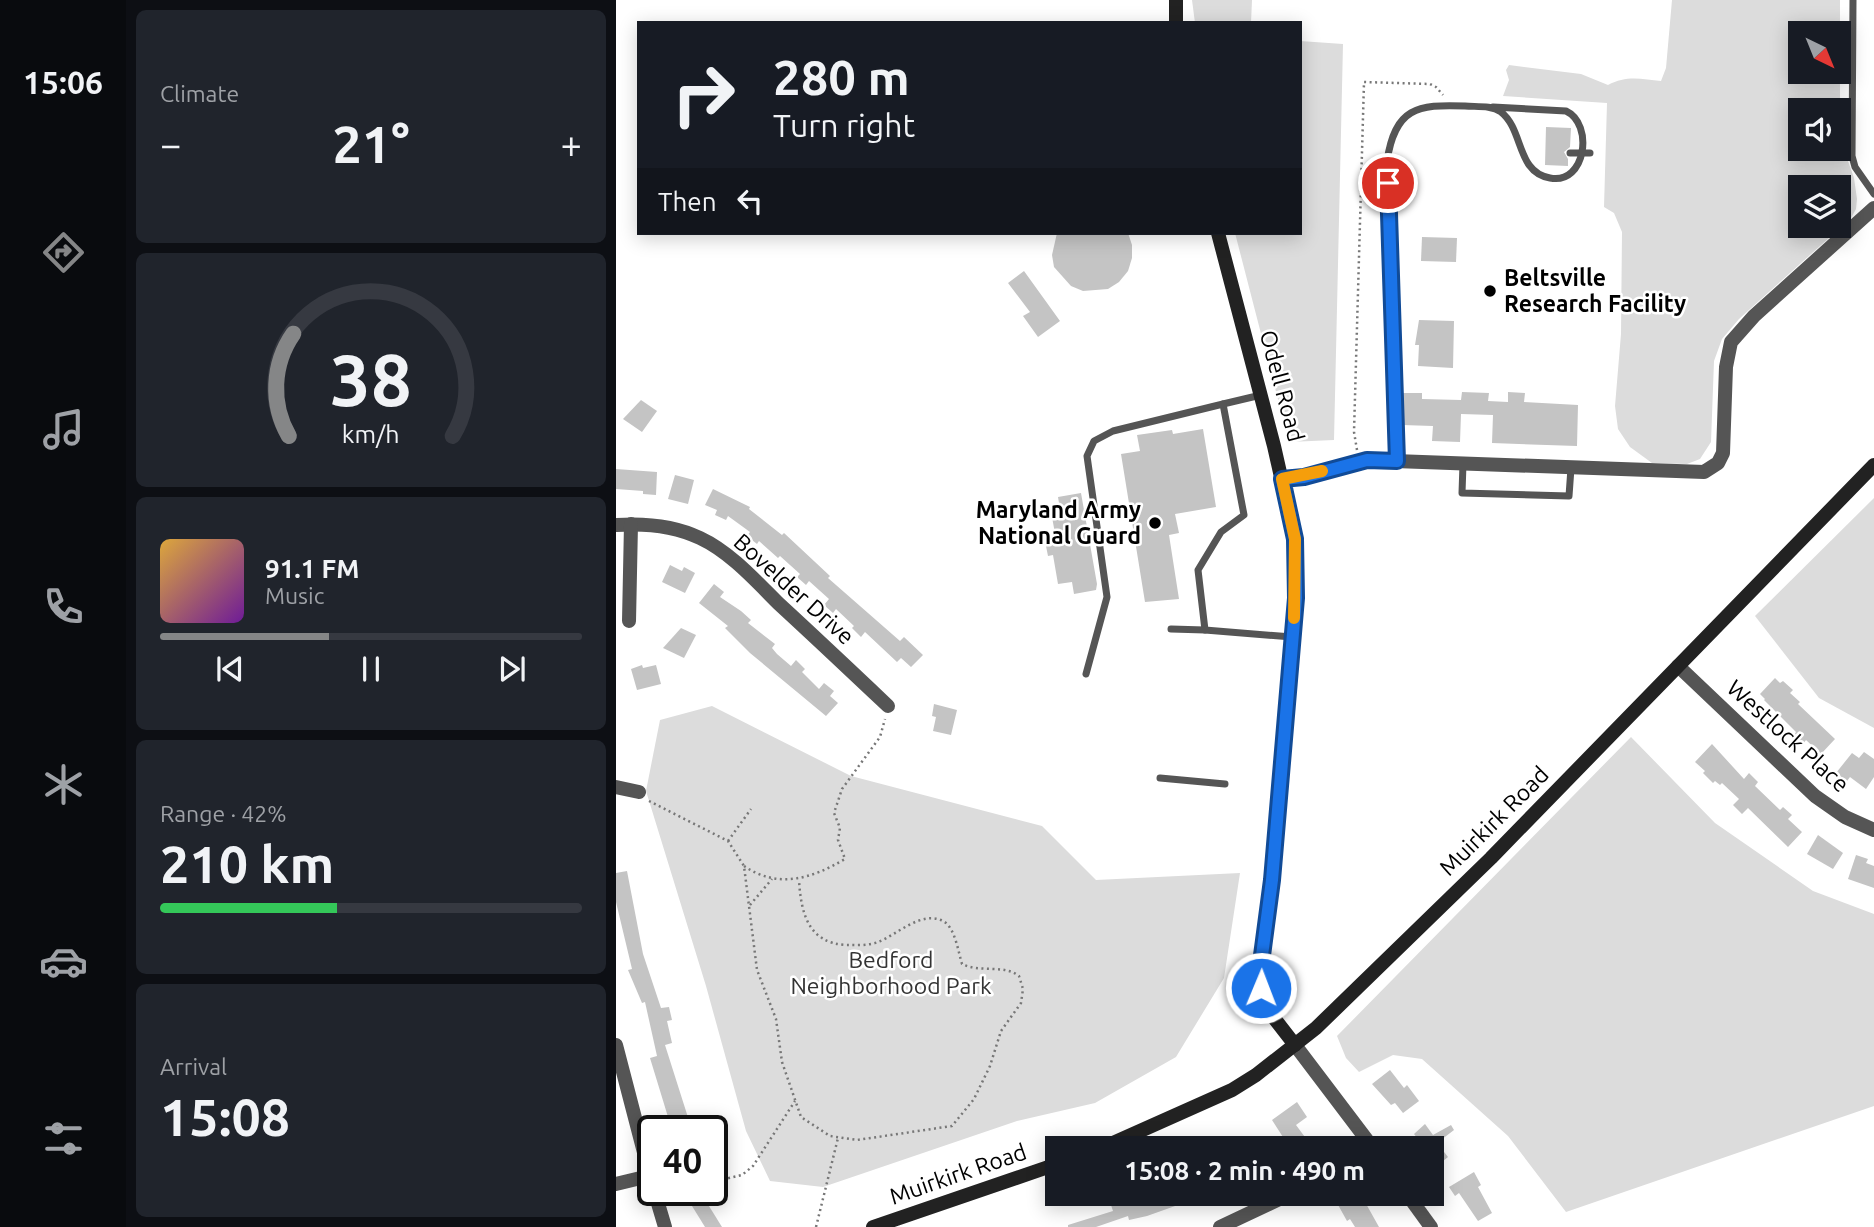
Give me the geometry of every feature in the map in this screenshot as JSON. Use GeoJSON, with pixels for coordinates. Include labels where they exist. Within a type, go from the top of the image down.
{"type":"FeatureCollection","features":[{"type":"Feature","properties":{"kind":"main road"},"geometry":{"type":"LineString","coordinates":[[1176,0],[1177,21]]}},
{"type":"Feature","properties":{"kind":"main road","name":"Odell Road"},"geometry":{"type":"LineString","coordinates":[[1219,235],[1261,395],[1295,539],[1296,598],[1272,880],[1261,963],[1261,988],[1267,1009],[1295,1045]]}},
{"type":"Feature","properties":{"kind":"main road","name":"Muirkirk Road"},"geometry":{"type":"LineString","coordinates":[[1129,1136],[1232,1090],[1295,1045],[1491,858],[1874,465]]}},
{"type":"Feature","properties":{"kind":"main road","name":"Muirkirk Road"},"geometry":{"type":"LineString","coordinates":[[873,1227],[1045,1168]]}},
{"type":"Feature","properties":{"kind":"street"},"geometry":{"type":"LineString","coordinates":[[1282,479],[1304,477],[1361,461],[1704,472],[1718,463],[1723,453],[1727,367],[1731,342],[1754,316],[1874,208]]}},
{"type":"Feature","properties":{"kind":"street"},"geometry":{"type":"LineString","coordinates":[[629,621],[631,524]]}},
{"type":"Feature","properties":{"kind":"street","name":"Bovelder Drive"},"geometry":{"type":"LineString","coordinates":[[616,525],[648,524],[685,532],[717,549],[754,579],[888,706]]}},
{"type":"Feature","properties":{"kind":"street","name":"Westlock Place"},"geometry":{"type":"LineString","coordinates":[[1678,666],[1815,796],[1845,817],[1874,830]]}},
{"type":"Feature","properties":{"kind":"street"},"geometry":{"type":"LineString","coordinates":[[616,787],[639,792]]}},
{"type":"Feature","properties":{"kind":"street"},"geometry":{"type":"LineString","coordinates":[[616,1045],[637,1126]]}},
{"type":"Feature","properties":{"kind":"street"},"geometry":{"type":"LineString","coordinates":[[1295,1045],[1359,1136]]}},
{"type":"Feature","properties":{"kind":"street"},"geometry":{"type":"LineString","coordinates":[[616,1184],[637,1184]]}},
{"type":"Feature","properties":{"kind":"street"},"geometry":{"type":"LineString","coordinates":[[659,1206],[665,1227]]}},
{"type":"Feature","properties":{"kind":"street"},"geometry":{"type":"LineString","coordinates":[[1220,1227],[1265,1206]]}},
{"type":"Feature","properties":{"kind":"street"},"geometry":{"type":"LineString","coordinates":[[1416,1206],[1431,1227]]}},
{"type":"Feature","properties":{"kind":"lane"},"geometry":{"type":"LineString","coordinates":[[1853,0],[1852,156],[1855,167],[1874,194]]}},
{"type":"Feature","properties":{"kind":"lane"},"geometry":{"type":"LineString","coordinates":[[1397,461],[1387,161],[1390,142],[1405,114],[1419,108],[1443,105],[1493,107],[1566,111],[1574,114],[1581,124],[1581,153],[1576,170],[1564,177],[1550,178],[1536,173],[1523,156],[1508,120],[1493,107]]}},
{"type":"Feature","properties":{"kind":"lane"},"geometry":{"type":"LineString","coordinates":[[1570,153],[1590,153]]}},
{"type":"Feature","properties":{"kind":"lane"},"geometry":{"type":"LineString","coordinates":[[1086,674],[1107,597],[1087,456],[1094,441],[1113,431],[1261,395]]}},
{"type":"Feature","properties":{"kind":"lane"},"geometry":{"type":"LineString","coordinates":[[1205,630],[1198,570],[1221,532],[1244,515],[1223,404]]}},
{"type":"Feature","properties":{"kind":"lane"},"geometry":{"type":"LineString","coordinates":[[1463,464],[1462,493],[1569,496],[1571,468]]}},
{"type":"Feature","properties":{"kind":"lane"},"geometry":{"type":"LineString","coordinates":[[1171,629],[1292,637]]}},
{"type":"Feature","properties":{"kind":"lane"},"geometry":{"type":"LineString","coordinates":[[1160,778],[1225,784]]}},
{"type":"Feature","properties":{"kind":"path"},"geometry":{"type":"LineString","coordinates":[[1361,461],[1354,432],[1364,82],[1430,84],[1442,92],[1443,105]]}},
{"type":"Feature","properties":{"kind":"path"},"geometry":{"type":"LineString","coordinates":[[744,866],[772,878],[799,880],[824,872],[845,859],[838,840],[840,828],[834,813],[842,789],[880,737],[888,706]]}},
{"type":"Feature","properties":{"kind":"path"},"geometry":{"type":"LineString","coordinates":[[639,792],[667,812],[728,841],[744,866],[757,970],[776,1019],[782,1062],[801,1116],[838,1138],[857,1140],[952,1126],[974,1099],[1001,1031],[1021,1003],[1022,981],[1014,972],[977,969],[961,964],[951,930],[945,922],[936,919],[913,923],[873,944],[825,942],[816,935],[803,911],[799,880]]}},
{"type":"Feature","properties":{"kind":"path"},"geometry":{"type":"LineString","coordinates":[[728,841],[751,809]]}},
{"type":"Feature","properties":{"kind":"path"},"geometry":{"type":"LineString","coordinates":[[750,905],[772,878]]}},
{"type":"Feature","properties":{"kind":"path"},"geometry":{"type":"LineString","coordinates":[[728,1178],[742,1175],[753,1166],[795,1101]]}},
{"type":"Feature","properties":{"kind":"path"},"geometry":{"type":"LineString","coordinates":[[816,1227],[838,1138]]}},
{"type":"Feature","properties":{"kind":"green space"},"geometry":{"type":"Polygon","coordinates":[[[1192,0],[1252,0],[1251,21],[1195,21],[1192,0]]]}},
{"type":"Feature","properties":{"kind":"green space"},"geometry":{"type":"Polygon","coordinates":[[[1672,0],[1840,0],[1840,21],[1788,21],[1788,84],[1840,84],[1840,98],[1788,98],[1788,161],[1848,161],[1854,178],[1856,209],[1851,218],[1851,175],[1788,175],[1788,238],[1829,238],[1739,319],[1722,339],[1714,361],[1711,442],[1700,459],[1687,464],[1652,463],[1630,447],[1618,429],[1615,406],[1621,334],[1622,232],[1614,213],[1604,207],[1607,103],[1503,96],[1509,80],[1506,70],[1509,65],[1581,74],[1608,85],[1628,79],[1661,81],[1666,68],[1672,0]]]}},
{"type":"Feature","properties":{"kind":"green space"},"geometry":{"type":"Polygon","coordinates":[[[1302,41],[1343,44],[1334,440],[1289,442],[1236,235],[1302,235],[1302,41]]]}},
{"type":"Feature","properties":{"kind":"green space"},"geometry":{"type":"Polygon","coordinates":[[[1874,498],[1874,728],[1819,698],[1755,616],[1874,498]]]}},
{"type":"Feature","properties":{"kind":"green space","name":"Bedford Neighborhood Park"},"geometry":{"type":"Polygon","coordinates":[[[712,706],[851,776],[1042,826],[1096,880],[1240,873],[1224,978],[1176,1057],[1095,1103],[1017,1121],[823,1187],[770,1181],[746,1131],[706,986],[646,791],[660,720],[712,706]]]}},
{"type":"Feature","properties":{"kind":"green space"},"geometry":{"type":"Polygon","coordinates":[[[1631,737],[1715,823],[1813,891],[1874,914],[1874,1106],[1566,1212],[1508,1136],[1422,1059],[1393,1055],[1359,1072],[1346,1058],[1337,1036],[1631,737]]]}},
{"type":"Feature","properties":{"kind":"building"},"geometry":{"type":"Polygon","coordinates":[[[1546,127],[1571,128],[1570,147],[1564,152],[1568,166],[1545,165],[1546,127]]]}},
{"type":"Feature","properties":{"kind":"building"},"geometry":{"type":"Polygon","coordinates":[[[1057,235],[1129,235],[1132,245],[1128,271],[1119,282],[1108,289],[1083,291],[1071,286],[1054,267],[1052,255],[1057,235]]]}},
{"type":"Feature","properties":{"kind":"building"},"geometry":{"type":"Polygon","coordinates":[[[1422,237],[1457,238],[1456,262],[1421,261],[1422,237]]]}},
{"type":"Feature","properties":{"kind":"building"},"geometry":{"type":"Polygon","coordinates":[[[1024,271],[1060,321],[1038,337],[1023,316],[1030,312],[1008,283],[1024,271]]]}},
{"type":"Feature","properties":{"kind":"building"},"geometry":{"type":"Polygon","coordinates":[[[1419,320],[1454,321],[1453,368],[1418,366],[1419,345],[1415,345],[1419,320]]]}},
{"type":"Feature","properties":{"kind":"building"},"geometry":{"type":"Polygon","coordinates":[[[1462,392],[1489,393],[1488,401],[1508,402],[1508,392],[1525,393],[1524,402],[1578,405],[1577,446],[1492,443],[1493,415],[1461,414],[1460,442],[1432,441],[1433,426],[1402,425],[1402,393],[1422,393],[1422,399],[1461,400],[1462,392]]]}},
{"type":"Feature","properties":{"kind":"building"},"geometry":{"type":"Polygon","coordinates":[[[641,400],[657,411],[642,432],[623,419],[641,400]]]}},
{"type":"Feature","properties":{"kind":"building","name":"Maryland Army National Guard"},"geometry":{"type":"Polygon","coordinates":[[[1203,429],[1216,507],[1175,514],[1179,533],[1169,535],[1179,599],[1145,602],[1121,454],[1140,451],[1137,435],[1172,430],[1173,434],[1203,429]]]}},
{"type":"Feature","properties":{"kind":"building"},"geometry":{"type":"Polygon","coordinates":[[[616,469],[657,472],[656,495],[616,489],[616,469]]]}},
{"type":"Feature","properties":{"kind":"building"},"geometry":{"type":"Polygon","coordinates":[[[675,475],[694,480],[688,504],[668,499],[675,475]]]}},
{"type":"Feature","properties":{"kind":"building"},"geometry":{"type":"Polygon","coordinates":[[[713,489],[750,507],[749,509],[782,535],[784,533],[830,576],[828,578],[900,641],[904,637],[923,655],[911,667],[901,658],[897,662],[865,632],[861,637],[852,628],[854,626],[836,609],[833,613],[824,605],[829,599],[809,581],[806,585],[797,577],[800,574],[780,556],[778,558],[759,541],[757,544],[747,536],[750,532],[728,516],[726,520],[715,515],[717,510],[705,505],[713,489]]]}},
{"type":"Feature","properties":{"kind":"building"},"geometry":{"type":"Polygon","coordinates":[[[1081,493],[1097,584],[1096,590],[1074,594],[1072,582],[1058,584],[1053,555],[1048,556],[1045,541],[1056,539],[1052,517],[1061,515],[1058,497],[1081,493]]]}},
{"type":"Feature","properties":{"kind":"building"},"geometry":{"type":"Polygon","coordinates":[[[670,565],[682,571],[684,567],[695,573],[685,593],[662,582],[670,565]]]}},
{"type":"Feature","properties":{"kind":"building"},"geometry":{"type":"Polygon","coordinates":[[[714,584],[724,592],[720,597],[741,611],[751,620],[748,623],[775,644],[772,648],[777,654],[791,666],[796,660],[805,669],[802,672],[819,689],[824,683],[834,691],[830,696],[838,703],[826,716],[750,653],[725,628],[728,626],[699,603],[714,584]]]}},
{"type":"Feature","properties":{"kind":"building"},"geometry":{"type":"Polygon","coordinates":[[[681,628],[696,635],[684,658],[663,648],[681,628]]]}},
{"type":"Feature","properties":{"kind":"building"},"geometry":{"type":"Polygon","coordinates":[[[642,665],[643,668],[656,665],[661,684],[637,690],[631,669],[642,665]]]}},
{"type":"Feature","properties":{"kind":"building"},"geometry":{"type":"Polygon","coordinates":[[[1775,678],[1793,690],[1790,693],[1800,702],[1798,704],[1835,739],[1821,754],[1806,740],[1803,744],[1794,735],[1796,732],[1760,694],[1775,678]]]}},
{"type":"Feature","properties":{"kind":"building"},"geometry":{"type":"Polygon","coordinates":[[[934,704],[957,710],[951,735],[933,731],[936,717],[932,716],[934,704]]]}},
{"type":"Feature","properties":{"kind":"building"},"geometry":{"type":"Polygon","coordinates":[[[1712,744],[1744,779],[1749,773],[1758,782],[1755,786],[1780,810],[1783,807],[1792,815],[1788,819],[1802,832],[1788,847],[1748,808],[1742,814],[1733,805],[1739,799],[1722,783],[1713,783],[1703,773],[1705,771],[1695,762],[1712,744]]]}},
{"type":"Feature","properties":{"kind":"building"},"geometry":{"type":"Polygon","coordinates":[[[1864,752],[1874,759],[1874,777],[1866,789],[1850,777],[1847,781],[1836,773],[1852,753],[1859,758],[1864,752]]]}},
{"type":"Feature","properties":{"kind":"building"},"geometry":{"type":"Polygon","coordinates":[[[1818,835],[1843,853],[1833,869],[1807,854],[1818,835]]]}},
{"type":"Feature","properties":{"kind":"building"},"geometry":{"type":"Polygon","coordinates":[[[1856,855],[1868,859],[1866,863],[1874,866],[1874,888],[1848,879],[1856,855]]]}},
{"type":"Feature","properties":{"kind":"building"},"geometry":{"type":"Polygon","coordinates":[[[627,871],[643,954],[661,1008],[669,1007],[672,1020],[667,1021],[672,1043],[665,1045],[687,1115],[667,1115],[650,1058],[657,1056],[645,1002],[642,1003],[628,970],[632,969],[616,902],[616,873],[627,871]]]}},
{"type":"Feature","properties":{"kind":"building"},"geometry":{"type":"Polygon","coordinates":[[[1390,1070],[1404,1088],[1407,1085],[1419,1101],[1403,1113],[1395,1103],[1391,1105],[1372,1084],[1390,1070]]]}},
{"type":"Feature","properties":{"kind":"building"},"geometry":{"type":"Polygon","coordinates":[[[1297,1102],[1307,1117],[1296,1125],[1304,1136],[1282,1136],[1272,1120],[1297,1102]]]}},
{"type":"Feature","properties":{"kind":"building"},"geometry":{"type":"Polygon","coordinates":[[[1425,1124],[1433,1135],[1451,1125],[1454,1130],[1444,1138],[1414,1134],[1425,1124]]]}},
{"type":"Feature","properties":{"kind":"building"},"geometry":{"type":"Polygon","coordinates":[[[1474,1172],[1481,1185],[1478,1187],[1492,1213],[1478,1221],[1459,1193],[1455,1196],[1449,1187],[1474,1172]]]}},
{"type":"Feature","properties":{"kind":"building"},"geometry":{"type":"Polygon","coordinates":[[[692,1206],[709,1206],[722,1227],[705,1227],[692,1206]]]}},
{"type":"Feature","properties":{"kind":"building"},"geometry":{"type":"Polygon","coordinates":[[[1111,1206],[1175,1206],[1147,1216],[1129,1220],[1128,1216],[1096,1227],[1068,1227],[1113,1211],[1111,1206]]]}},
{"type":"Feature","properties":{"kind":"building"},"geometry":{"type":"Polygon","coordinates":[[[1339,1206],[1367,1206],[1379,1227],[1355,1227],[1350,1219],[1347,1221],[1339,1206]]]}},
{"type":"Feature","properties":{"kind":"slow traffic"},"geometry":{"type":"LineString","coordinates":[[1294,618],[1295,539],[1282,479],[1304,477],[1322,471]]}},
{"type":"Feature","properties":{"kind":"place","name":"Beltsville Research Facility"},"geometry":{"type":"Point","coordinates":[1490,291]}},
{"type":"Feature","properties":{"kind":"place","name":"Maryland Army National Guard"},"geometry":{"type":"Point","coordinates":[1155,523]}},
{"type":"Feature","properties":{"kind":"route"},"geometry":{"type":"LineString","coordinates":[[1261,988],[1261,963],[1272,880],[1296,598],[1295,539],[1282,479],[1304,477],[1367,460],[1397,461],[1388,183]]}}]}
